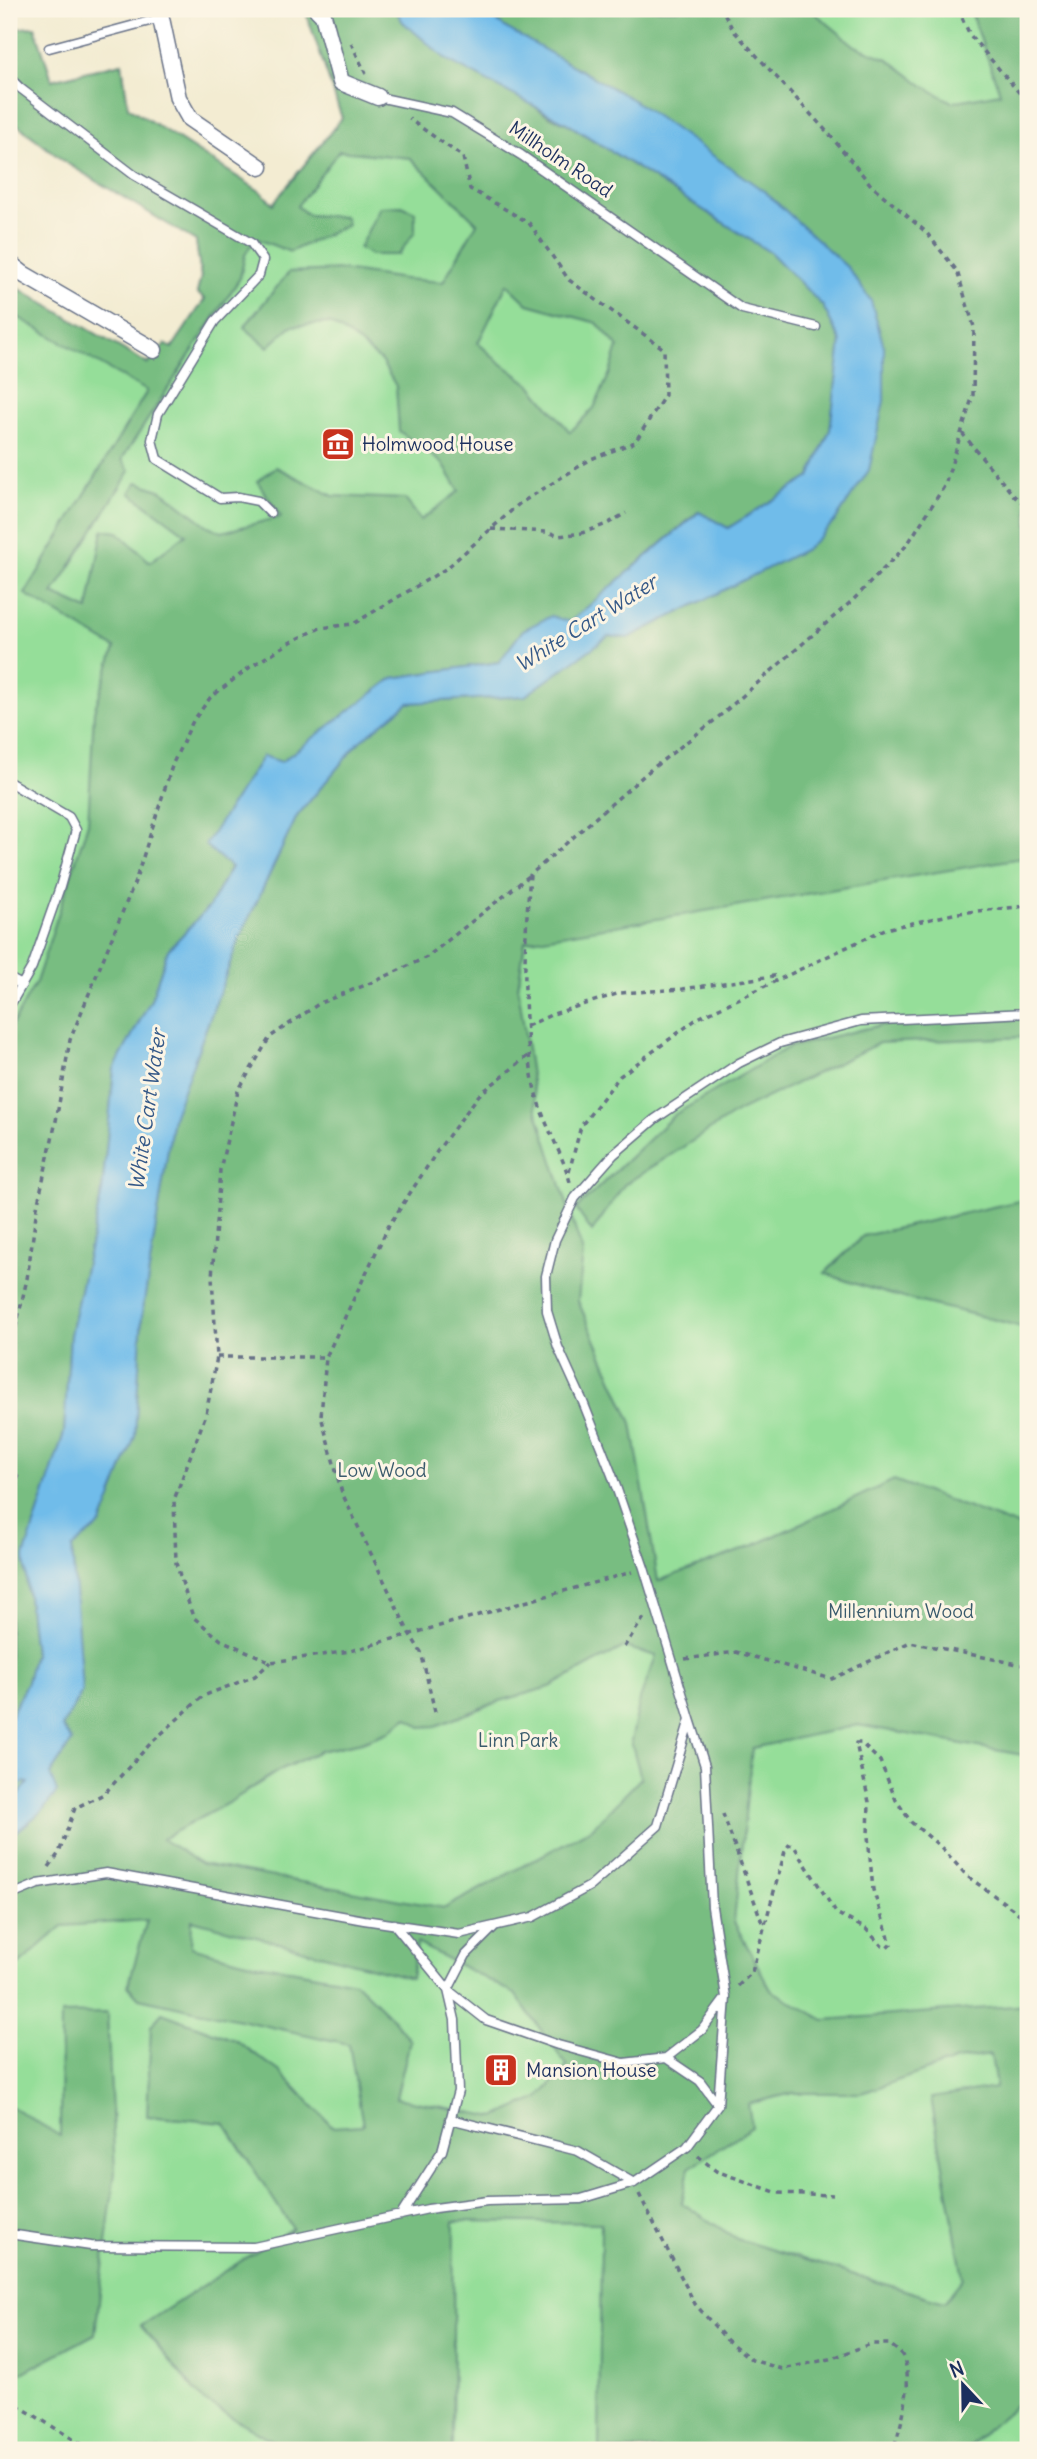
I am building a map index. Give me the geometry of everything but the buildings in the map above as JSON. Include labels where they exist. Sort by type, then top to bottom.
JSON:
[{"type":"street","name":"Millholm Road","points":[[317,9],[323,15],[341,82],[378,97]]},
{"type":"street","points":[[160,13],[178,98],[190,119],[260,167]]},
{"type":"street","points":[[9,263],[23,274],[154,351]]},
{"type":"lane","points":[[48,48],[160,13]]},
{"type":"lane","points":[[9,76],[20,88],[134,175],[251,243],[263,260],[260,275],[215,321],[158,414],[152,440],[156,460],[220,498],[238,497],[258,501],[270,513]]},
{"type":"lane","name":"Millholm Road","points":[[378,97],[452,113],[521,155],[742,309],[817,327]]},
{"type":"lane","points":[[9,782],[69,817],[76,830],[60,887],[32,967],[9,1007]]},
{"type":"lane","points":[[9,978],[22,985]]},
{"type":"lane","points":[[9,2234],[91,2246],[254,2247],[401,2215],[487,2201],[581,2199],[634,2183],[689,2144],[718,2105],[726,1997],[712,1907],[705,1766],[644,1568],[612,1475],[558,1347],[547,1311],[546,1276],[555,1240],[575,1198],[613,1155],[655,1119],[739,1063],[780,1043],[861,1021],[1028,1013]]},
{"type":"lane","points":[[9,1896],[38,1884],[106,1873],[459,1934],[533,1917],[590,1886],[658,1826],[690,1719]]},
{"type":"lane","points":[[394,1924],[449,1990],[486,2020],[558,2045],[624,2063],[666,2058],[702,2030],[726,1997]]},
{"type":"lane","points":[[401,2215],[442,2151],[458,2091],[455,2020],[449,1990],[466,1955],[495,1926]]},
{"type":"lane","points":[[666,2058],[700,2081],[718,2105]]},
{"type":"lane","points":[[450,2119],[578,2151],[634,2183]]},
{"type":"path","points":[[644,1568],[351,1651],[271,1662],[221,1640],[193,1617],[176,1563],[174,1500],[206,1413],[217,1357],[212,1277],[220,1170],[238,1091],[270,1037],[320,1003],[427,957],[530,875],[853,600],[908,545],[944,485],[972,395],[974,327],[957,271],[926,232],[871,185],[733,30],[722,9]]},
{"type":"path","points":[[958,9],[970,35],[1028,103]]},
{"type":"path","points":[[9,1357],[27,1279],[37,1207],[70,1040],[136,879],[173,763],[193,721],[210,698],[250,667],[320,628],[353,624],[447,568],[519,504],[591,459],[635,443],[665,395],[664,349],[569,280],[529,223],[470,189],[463,157],[378,97],[346,35]]},
{"type":"path","points":[[962,433],[1014,496],[1028,507]]},
{"type":"path","points":[[491,529],[548,532],[559,536],[582,533],[607,524],[626,513]]},
{"type":"path","points":[[530,875],[524,970],[534,1087],[575,1198]]},
{"type":"path","points":[[568,1174],[581,1126],[620,1076],[698,1017],[885,929],[958,913],[1028,906]]},
{"type":"path","points":[[527,1026],[553,1014],[620,993],[682,989],[786,975]]},
{"type":"path","points":[[435,1712],[421,1652],[409,1633],[342,1493],[321,1416],[326,1357],[388,1227],[438,1150],[479,1096],[530,1054]]},
{"type":"path","points":[[217,1357],[326,1357]]},
{"type":"path","points":[[9,1455],[18,1478],[9,1522]]},
{"type":"path","points":[[624,1647],[647,1614],[651,1590]]},
{"type":"path","points":[[673,1661],[736,1652],[832,1679],[910,1642],[1028,1666]]},
{"type":"path","points":[[38,1884],[59,1853],[75,1808],[104,1794],[151,1743],[203,1696],[255,1676],[271,1662]]},
{"type":"path","points":[[726,1997],[752,1972],[785,1851],[789,1845],[794,1846],[836,1913],[866,1928],[882,1946],[887,1948],[891,1944],[873,1890],[868,1836],[869,1802],[856,1743],[862,1743],[880,1761],[896,1800],[911,1822],[941,1847],[967,1876],[1028,1920]]},
{"type":"path","points":[[719,1803],[764,1927]]},
{"type":"path","points":[[689,2144],[695,2154],[716,2171],[728,2176],[778,2193],[833,2195]]},
{"type":"path","points":[[634,2183],[695,2304],[727,2340],[752,2360],[782,2369],[830,2359],[870,2344],[889,2344],[901,2354],[907,2372],[903,2420],[893,2450]]},
{"type":"path","points":[[9,2400],[91,2450]]},
{"type":"green space","name":"Linn Park","points":[[305,9],[1028,9],[1028,2450],[9,2450],[9,283],[148,364],[165,344],[172,348],[205,299],[197,293],[201,277],[196,241],[65,162],[9,118],[9,29],[35,27],[52,80],[122,63],[128,107],[261,192],[273,204],[342,118]]},
{"type":"green space","points":[[305,9],[395,9],[403,22],[771,253],[823,306],[841,342],[830,430],[810,477],[728,528],[698,512],[570,622],[523,630],[499,662],[393,678],[281,762],[263,756],[206,844],[231,866],[209,907],[168,950],[151,1000],[114,1069],[102,1192],[70,1335],[64,1433],[24,1557],[34,1654],[27,1682],[9,1719],[9,1030],[36,982],[88,823],[94,711],[115,648],[25,594],[147,391],[9,312],[9,283],[148,364],[165,344],[172,348],[205,299],[197,293],[201,277],[196,241],[65,162],[9,118],[9,29],[35,27],[52,80],[122,63],[128,107],[261,192],[273,204],[342,118]],"holes":[[[339,151],[410,158],[477,223],[443,282],[342,270],[289,272],[244,327],[268,347],[291,326],[329,323],[350,336],[381,361],[396,386],[399,431],[443,464],[459,491],[421,520],[405,499],[333,496],[276,467],[257,481],[281,517],[222,532],[208,526],[162,491],[137,482],[130,493],[186,534],[150,562],[118,532],[103,530],[88,610],[53,594],[130,471],[122,459],[240,278],[245,255],[255,238],[290,252],[347,225],[345,217],[308,215],[297,206]],[[507,284],[528,304],[597,323],[618,347],[594,408],[570,432],[532,386],[478,343]]]},
{"type":"green space","points":[[480,9],[810,9],[855,46],[888,59],[924,86],[952,102],[1000,93],[970,9],[1028,9],[1028,857],[525,941],[518,987],[536,1109],[583,1253],[578,1301],[632,1423],[658,1581],[753,1546],[894,1480],[1028,1530],[1028,1756],[858,1725],[752,1748],[734,1922],[771,1990],[824,2020],[1028,2005],[1028,2394],[965,2450],[599,2450],[601,2223],[454,2221],[452,2450],[288,2450],[204,2401],[141,2326],[292,2228],[224,2123],[147,2116],[151,2026],[162,2013],[235,2040],[279,2071],[333,2127],[363,2125],[349,2044],[139,1998],[128,1986],[147,1920],[63,1926],[15,1968],[9,1980],[9,1838],[42,1811],[50,1774],[72,1741],[62,1727],[82,1691],[72,1547],[101,1524],[135,1436],[142,1315],[173,1117],[240,937],[297,816],[359,742],[408,703],[525,696],[609,636],[628,638],[808,548],[884,347],[633,100],[506,28]],"holes":[[[624,1647],[656,1656],[640,1699],[631,1741],[641,1778],[591,1829],[445,1908],[202,1864],[162,1839],[230,1802],[280,1770],[320,1751],[362,1742],[388,1732],[407,1717],[421,1727],[436,1726],[500,1701],[550,1687]],[[192,1920],[411,1978],[417,1943],[515,1994],[567,2066],[539,2098],[495,2117],[396,2098],[410,2041],[392,2018],[355,1982],[247,1962],[191,1947]],[[991,2055],[996,2088],[931,2098],[963,2278],[944,2302],[737,2239],[682,2203],[689,2168],[752,2127],[748,2104],[793,2093],[862,2093],[957,2060]]]},
{"type":"green space","points":[[402,206],[415,212],[415,232],[398,255],[371,255],[359,248],[380,207]]},
{"type":"green space","points":[[1028,1018],[1028,1037],[879,1043],[739,1111],[624,1185],[592,1232],[576,1209],[674,1115],[789,1047],[885,1024]]},
{"type":"green space","points":[[1028,1199],[1028,1329],[900,1297],[825,1273],[863,1236]]},
{"type":"green space","points":[[107,2013],[115,2171],[95,2334],[22,2373],[9,2368],[9,2105],[60,2136],[61,2014]]},
{"type":"water","name":"White Cart Water","points":[[395,9],[480,9],[506,28],[633,100],[764,191],[848,268],[871,301],[884,347],[884,401],[869,470],[834,522],[808,548],[628,638],[609,636],[525,696],[408,703],[359,742],[297,816],[240,937],[173,1117],[142,1315],[135,1436],[101,1524],[72,1548],[82,1691],[62,1727],[72,1741],[50,1774],[57,1792],[42,1811],[9,1838],[9,1805],[28,1783],[9,1791],[9,1719],[27,1682],[34,1654],[24,1557],[64,1433],[70,1335],[102,1192],[114,1069],[151,1000],[168,950],[209,907],[231,867],[205,845],[263,756],[281,762],[393,678],[499,662],[523,630],[551,616],[570,622],[699,512],[728,528],[810,477],[830,430],[841,342],[823,306],[771,253],[567,123],[447,60],[403,22]]},
{"type":"place","name":"Holmwood House","points":[[338,444]]},
{"type":"place","name":"Mansion House","points":[[501,2070]]},
{"type":"park label","name":"Low Wood","points":[[382,1470]]},
{"type":"park label","name":"Millennium Wood","points":[[901,1611]]}]
